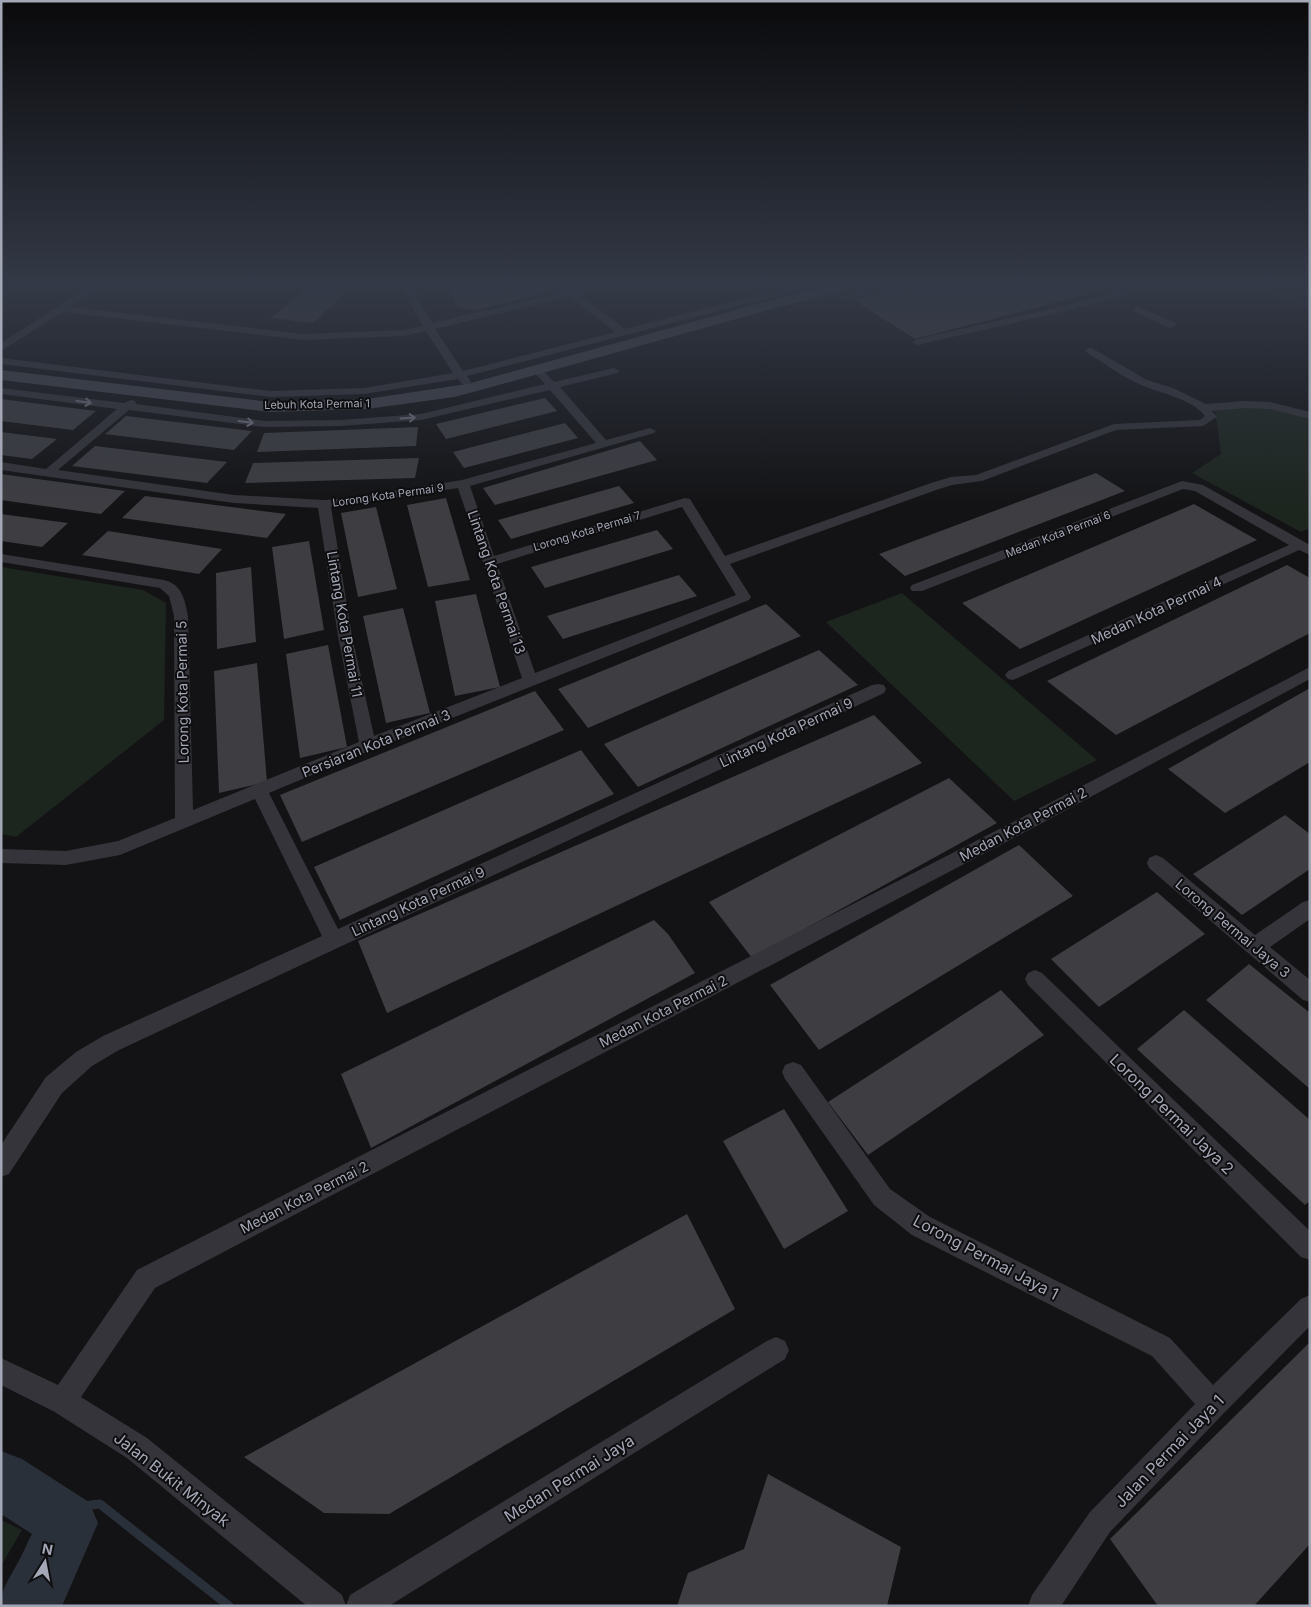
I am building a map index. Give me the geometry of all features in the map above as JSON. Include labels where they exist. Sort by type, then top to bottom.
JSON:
[{"type":"street","points":[[449,358],[471,388]]},
{"type":"street","name":"Lebuh Kota Permai 1","points":[[1,361],[272,394],[364,390],[460,375],[524,358]]},
{"type":"street","name":"Lebuh Kota Permai 1","points":[[1,375],[270,407],[367,404],[454,392],[580,358]]},
{"type":"street","points":[[722,562],[935,486],[951,481],[978,478],[1108,429],[1128,426],[1203,423],[1211,417],[1204,408],[1170,390],[1143,382],[1103,358]]},
{"type":"street","points":[[537,370],[578,413],[603,444]]},
{"type":"street","name":"Lebuh Kota Permai 1","points":[[1,391],[265,424],[341,423],[420,418],[614,371]]},
{"type":"street","points":[[50,472],[145,392]]},
{"type":"street","points":[[1204,408],[1253,403],[1288,407],[1310,416]]},
{"type":"street","name":"Lorong Kota Permai 9","points":[[1,466],[234,499],[324,504],[349,502],[463,484],[650,430]]},
{"type":"street","name":"Lintang Kota Permai 13","points":[[463,484],[530,680]]},
{"type":"street","name":"Medan Kota Permai 6","points":[[917,588],[1182,485],[1199,488],[1304,548]]},
{"type":"street","name":"Lorong Kota Permai 7","points":[[489,562],[685,502],[722,562]]},
{"type":"street","name":"Lintang Kota Permai 11","points":[[324,504],[345,636],[368,745]]},
{"type":"street","name":"Medan Kota Permai 4","points":[[1013,675],[1304,548]]},
{"type":"street","name":"Lorong Kota Permai 5","points":[[1,558],[164,584],[176,594],[181,616],[184,821]]},
{"type":"street","name":"Persiaran Kota Permai 3","points":[[4,860],[66,858],[120,848],[368,745],[744,597],[722,562]]},
{"type":"street","name":"Medan Kota Permai 2","points":[[64,1401],[146,1279],[1023,825],[1310,672]]},
{"type":"street","name":"Lintang Kota Permai 9","points":[[1,1166],[54,1086],[84,1058],[111,1043],[878,689]]},
{"type":"street","points":[[259,791],[334,940]]},
{"type":"street","name":"Lorong Permai Jaya 3","points":[[1156,863],[1310,993]]},
{"type":"street","points":[[1255,946],[1310,908]]},
{"type":"street","name":"Lorong Permai Jaya 2","points":[[1035,979],[1310,1248]]},
{"type":"street","name":"Lorong Permai Jaya 1","points":[[792,1072],[882,1197],[922,1226],[1161,1347],[1213,1404]]},
{"type":"street","name":"Jalan Permai Jaya 1","points":[[1043,1606],[1100,1522],[1213,1404],[1310,1308]]},
{"type":"street","name":"Medan Permai Jaya","points":[[362,1606],[776,1350]]},
{"type":"street","name":"Jalan Bukit Minyak","points":[[1,1371],[64,1401],[137,1448],[331,1606]]},
{"type":"shaded area","points":[[1255,406],[1285,409],[1310,420],[1310,528],[1301,532],[1192,473],[1221,454],[1215,410]]},
{"type":"shaded area","points":[[1,567],[143,590],[166,603],[164,720],[16,837],[1,834]]},
{"type":"shaded area","points":[[902,593],[1097,760],[1014,801],[826,622]]},
{"type":"shaded area","points":[[1,1520],[22,1530],[1,1566]]},
{"type":"building","points":[[545,398],[557,411],[446,439],[436,424]]},
{"type":"building","points":[[1,399],[96,411],[73,430],[1,421]]},
{"type":"building","points":[[126,416],[252,431],[234,450],[105,434]]},
{"type":"building","points":[[565,423],[578,438],[464,468],[453,452]]},
{"type":"building","points":[[418,427],[416,446],[257,452],[264,433]]},
{"type":"building","points":[[1,432],[57,439],[32,459],[1,455]]},
{"type":"building","points":[[640,441],[657,460],[495,505],[483,488]]},
{"type":"building","points":[[95,446],[227,462],[207,483],[72,466]]},
{"type":"building","points":[[419,458],[415,478],[245,483],[253,463]]},
{"type":"building","points":[[1096,473],[1125,491],[905,576],[879,554]]},
{"type":"building","points":[[1,474],[125,491],[101,514],[1,500]]},
{"type":"building","points":[[619,486],[634,503],[511,539],[498,520]]},
{"type":"building","points":[[145,496],[286,514],[267,538],[122,518]]},
{"type":"building","points":[[446,498],[470,580],[428,587],[407,505]]},
{"type":"building","points":[[1194,504],[1257,540],[1020,649],[962,603]]},
{"type":"building","points":[[376,507],[397,589],[358,597],[341,513]]},
{"type":"building","points":[[1,514],[68,523],[42,547],[1,541]]},
{"type":"building","points":[[657,530],[673,549],[545,588],[531,567]]},
{"type":"building","points":[[108,531],[222,549],[199,574],[82,555]]},
{"type":"building","points":[[309,541],[324,630],[284,639],[272,547]]},
{"type":"building","points":[[1287,565],[1310,578],[1310,633],[1116,735],[1047,681]]},
{"type":"building","points":[[251,567],[256,642],[217,649],[216,573]]},
{"type":"building","points":[[679,575],[697,596],[563,639],[547,616]]},
{"type":"building","points":[[476,594],[500,687],[455,696],[435,601]]},
{"type":"building","points":[[766,604],[801,636],[588,728],[558,689]]},
{"type":"building","points":[[403,608],[430,713],[386,723],[363,616]]},
{"type":"building","points":[[328,645],[347,747],[300,758],[286,654]]},
{"type":"building","points":[[819,650],[858,685],[638,787],[604,744]]},
{"type":"building","points":[[257,663],[267,782],[219,793],[214,671]]},
{"type":"building","points":[[1310,688],[1310,762],[1225,813],[1168,769]]},
{"type":"building","points":[[535,691],[564,730],[302,842],[280,795]]},
{"type":"building","points":[[874,715],[922,763],[387,1013],[358,941]]},
{"type":"building","points":[[581,750],[614,794],[340,920],[314,867]]},
{"type":"building","points":[[949,778],[997,823],[752,958],[709,902]]},
{"type":"building","points":[[1285,815],[1310,834],[1310,869],[1242,915],[1193,874]]},
{"type":"building","points":[[1019,845],[1073,896],[819,1050],[770,985]]},
{"type":"building","points":[[1157,892],[1205,934],[1099,1007],[1051,959]]},
{"type":"building","points":[[654,920],[668,934],[695,973],[371,1148],[341,1074]]},
{"type":"building","points":[[1249,964],[1310,1013],[1310,1089],[1206,1000]]},
{"type":"building","points":[[1001,990],[1044,1035],[868,1155],[828,1102]]},
{"type":"building","points":[[1184,1010],[1310,1120],[1310,1201],[1305,1205],[1137,1049]]},
{"type":"building","points":[[784,1109],[848,1211],[784,1249],[723,1141]]},
{"type":"building","points":[[687,1214],[735,1309],[389,1514],[324,1513],[244,1457]]},
{"type":"building","points":[[1310,1342],[1310,1544],[1254,1606],[1158,1606],[1110,1539]]},
{"type":"building","points":[[768,1474],[901,1547],[887,1606],[677,1606],[688,1573],[744,1549]]},
{"type":"waterway","points":[[1,1480],[68,1523],[38,1588],[27,1606]]},
{"type":"waterway","points":[[68,1523],[83,1506],[100,1504],[229,1606]]}]
